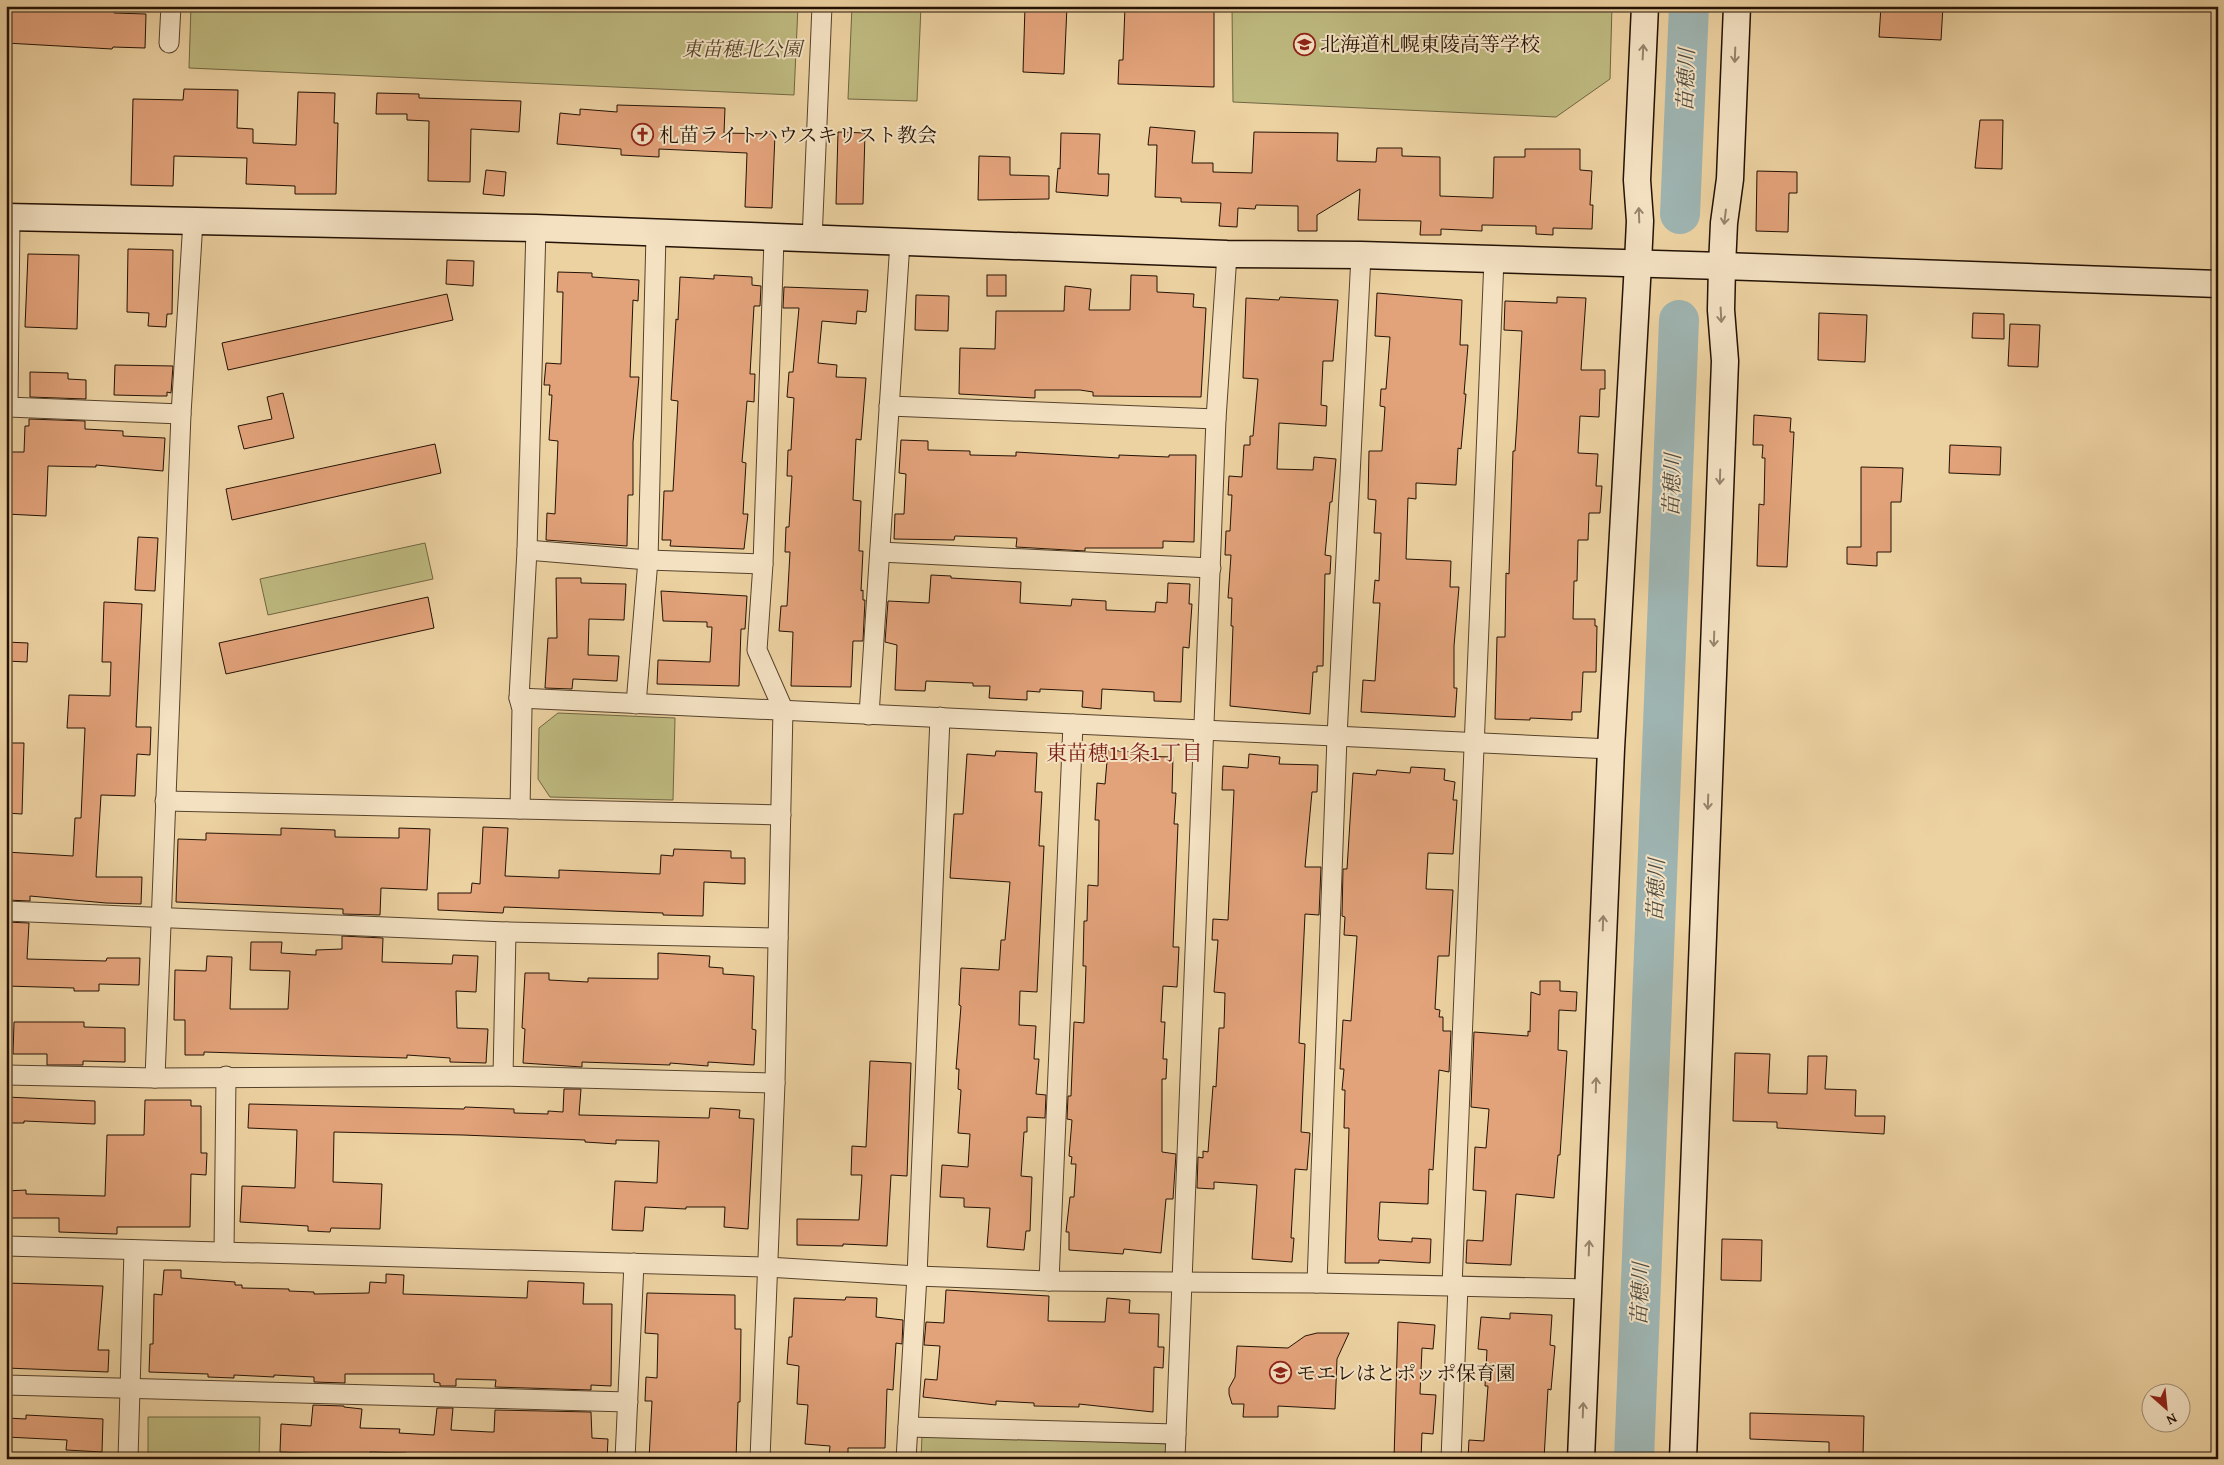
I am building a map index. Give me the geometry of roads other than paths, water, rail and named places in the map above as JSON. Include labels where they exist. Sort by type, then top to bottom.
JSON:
[{"type":"street","points":[[170,43],[171,6]]},
{"type":"street","points":[[812,240],[822,6]]},
{"type":"street","points":[[1581,1459],[1610,749],[1640,220],[1638,180],[1645,6]]},
{"type":"street","points":[[1683,1459],[1725,360],[1721,310],[1722,266],[1724,222],[1730,179],[1737,6]]},
{"type":"street","points":[[181,414],[8,407],[8,217],[536,228],[774,239],[1226,254],[1361,255],[1722,266],[2218,284]]},
{"type":"street","points":[[155,1078],[181,414],[192,221]]},
{"type":"street","points":[[520,809],[522,708],[519,698],[527,550],[536,228]]},
{"type":"street","points":[[636,704],[648,560],[656,234]]},
{"type":"street","points":[[760,1459],[775,1083],[783,709],[757,650],[763,564],[774,239]]},
{"type":"street","points":[[869,715],[900,242]]},
{"type":"street","points":[[1175,1459],[1184,1283],[1216,419],[1226,254]]},
{"type":"street","points":[[1317,1282],[1338,737],[1361,255]]},
{"type":"street","points":[[1452,1459],[1455,1286],[1474,744],[1494,259]]},
{"type":"street","points":[[889,406],[1216,419]]},
{"type":"street","points":[[527,550],[648,560],[763,564]]},
{"type":"street","points":[[880,552],[1211,568]]},
{"type":"street","points":[[519,698],[1610,749]]},
{"type":"street","points":[[906,1459],[917,1276],[940,717]]},
{"type":"street","points":[[1049,1281],[1073,724]]},
{"type":"street","points":[[166,801],[781,815]]},
{"type":"street","points":[[6,911],[161,916],[506,932],[778,938]]},
{"type":"street","points":[[503,1076],[506,932]]},
{"type":"street","points":[[6,1075],[155,1078],[226,1076],[503,1076],[775,1083]]},
{"type":"street","points":[[224,1252],[226,1076]]},
{"type":"street","points":[[6,1246],[767,1267],[917,1276],[1049,1281],[1317,1282],[1588,1289]]},
{"type":"street","points":[[128,1459],[134,1250]]},
{"type":"street","points":[[625,1459],[634,1263]]},
{"type":"street","points":[[6,1385],[628,1402]]},
{"type":"street","points":[[908,1427],[1176,1434]]},
{"type":"waterway","name":"苗穂川","points":[[1680,214],[1689,6]]},
{"type":"waterway","name":"苗穂川","points":[[1634,1459],[1679,320]]},
{"type":"place","name":"北海道札幌東陵高等学校","points":[[1304,44]]},
{"type":"place","name":"札苗ライトハウスキリスト教会","points":[[643,135]]},
{"type":"place","name":"モエレはとポッポ保育園","points":[[1280,1373]]},
{"type":"district","name":"東苗穂11条1丁目","points":[[1124,753]]},
{"type":"park label","name":"東苗穂北公園","points":[[742,49]]}]
